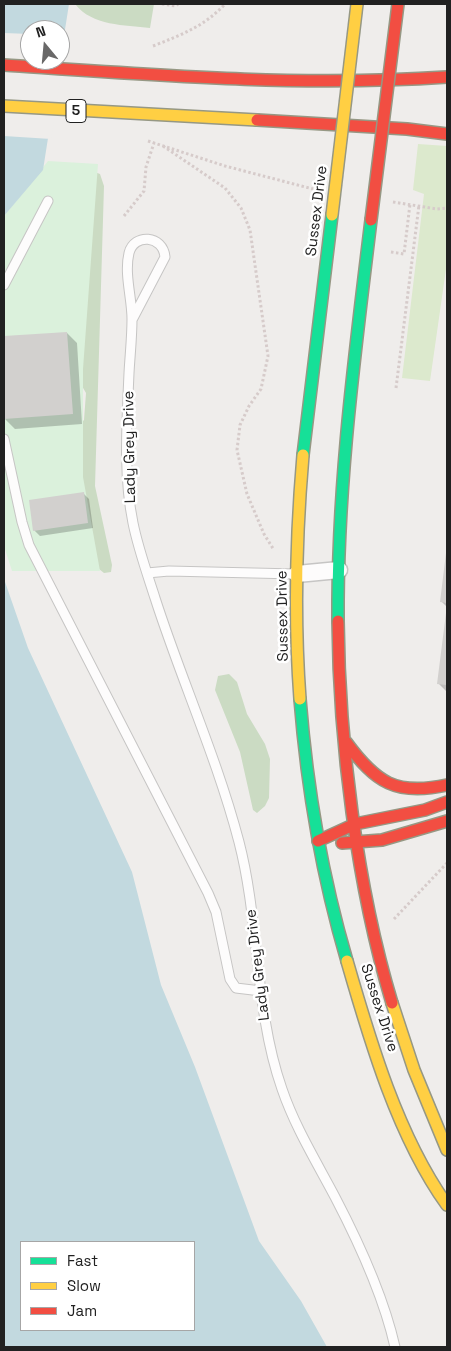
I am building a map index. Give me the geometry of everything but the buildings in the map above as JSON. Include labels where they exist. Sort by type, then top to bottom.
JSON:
[{"type":"main road","name":"Sussex Drive","points":[[358,4],[304,445],[296,574],[297,638],[303,730],[318,841],[341,938],[378,1056],[429,1179],[447,1205]]},
{"type":"main road","name":"Sussex Drive","points":[[398,4],[351,384],[342,498],[338,636],[346,742],[357,844],[372,927],[397,1021],[419,1083],[447,1150]]},
{"type":"main road","points":[[4,65],[336,82],[447,77]]},
{"type":"main road","name":"5","points":[[4,106],[407,129]]},
{"type":"main road","points":[[407,129],[447,126]]},
{"type":"main road","points":[[407,129],[447,134]]},
{"type":"main road","points":[[346,742],[362,765],[384,784],[406,789],[432,789],[447,785]]},
{"type":"main road","points":[[318,841],[355,824],[424,810],[447,802]]},
{"type":"main road","points":[[318,841],[357,844],[421,830],[447,821]]},
{"type":"street","points":[[296,574],[339,570]]},
{"type":"lane","points":[[4,285],[48,201]]},
{"type":"lane","name":"Lady Grey Drive","points":[[132,320],[166,257],[163,247],[157,241],[141,240],[131,247],[129,252],[132,320],[127,421],[129,485],[133,526],[147,573],[230,809],[240,844],[254,922],[261,991],[271,1051],[282,1090],[294,1120],[336,1199],[366,1266],[394,1347]]},
{"type":"lane","points":[[4,439],[22,522],[29,545],[208,893],[216,912],[232,984],[236,988],[261,991]]},
{"type":"lane","points":[[147,573],[169,570],[296,574]]},
{"type":"path","points":[[162,4],[176,6],[178,4]]},
{"type":"path","points":[[153,46],[194,29],[215,14],[225,4]]},
{"type":"path","points":[[148,141],[234,168],[319,191]]},
{"type":"path","points":[[124,216],[144,191],[146,166],[154,143]]},
{"type":"path","points":[[163,146],[225,188],[241,208],[250,230],[268,356],[261,389],[249,406],[240,425],[237,450],[248,494],[264,534],[274,550]]},
{"type":"path","points":[[384,201],[447,208]]},
{"type":"path","points":[[391,252],[404,254],[410,204]]},
{"type":"path","points":[[396,388],[419,205]]},
{"type":"path","points":[[394,920],[447,863]]},
{"type":"green space","points":[[75,4],[154,4],[150,28],[120,25],[90,17]]},
{"type":"green space","points":[[418,144],[447,146],[447,262],[430,381],[402,378],[424,194],[413,190]]},
{"type":"green space","points":[[48,161],[98,164],[83,369],[83,477],[100,571],[12,571],[4,546],[4,216]]},
{"type":"green space","points":[[92,171],[100,174],[104,186],[95,486],[112,565],[111,572],[104,573],[99,569],[71,434],[84,420],[86,393],[75,374]]},
{"type":"green space","points":[[229,674],[237,682],[247,714],[265,744],[270,759],[269,798],[265,806],[257,813],[253,810],[240,752],[215,690],[218,676]]},
{"type":"water","points":[[4,4],[69,4],[66,20],[20,20],[20,70],[59,70],[43,170],[4,216]]},
{"type":"water","points":[[4,579],[28,648],[132,872],[161,985],[195,1067],[259,1241],[301,1301],[327,1347],[4,1347]]},
{"type":"pier","points":[[4,33],[20,34],[20,70],[62,70],[51,139],[4,136]]},
{"type":"traffic: fast","points":[[303,455],[332,215]]},
{"type":"traffic: fast","points":[[338,621],[340,520],[348,420],[371,220]]},
{"type":"traffic: fast","points":[[300,699],[311,799],[330,897],[347,961]]},
{"type":"traffic: slow","points":[[332,215],[357,4]]},
{"type":"traffic: slow","points":[[4,106],[257,120]]},
{"type":"traffic: slow","points":[[300,699],[297,577],[303,455]]},
{"type":"traffic: slow","points":[[347,961],[387,1088],[414,1149],[447,1205]]},
{"type":"traffic: slow","points":[[392,1003],[414,1070],[447,1150]]},
{"type":"traffic: jam","points":[[371,220],[398,4]]},
{"type":"traffic: jam","points":[[4,65],[170,76],[281,80],[392,80],[447,77]]},
{"type":"traffic: jam","points":[[257,120],[407,129],[447,134]]},
{"type":"traffic: jam","points":[[338,621],[342,715],[352,814],[369,911],[392,1003]]},
{"type":"traffic: jam","points":[[346,742],[367,768],[389,783],[414,789],[447,785]]},
{"type":"traffic: jam","points":[[318,841],[355,824],[425,810],[447,802]]},
{"type":"traffic: jam","points":[[342,843],[382,840],[447,821]]}]
